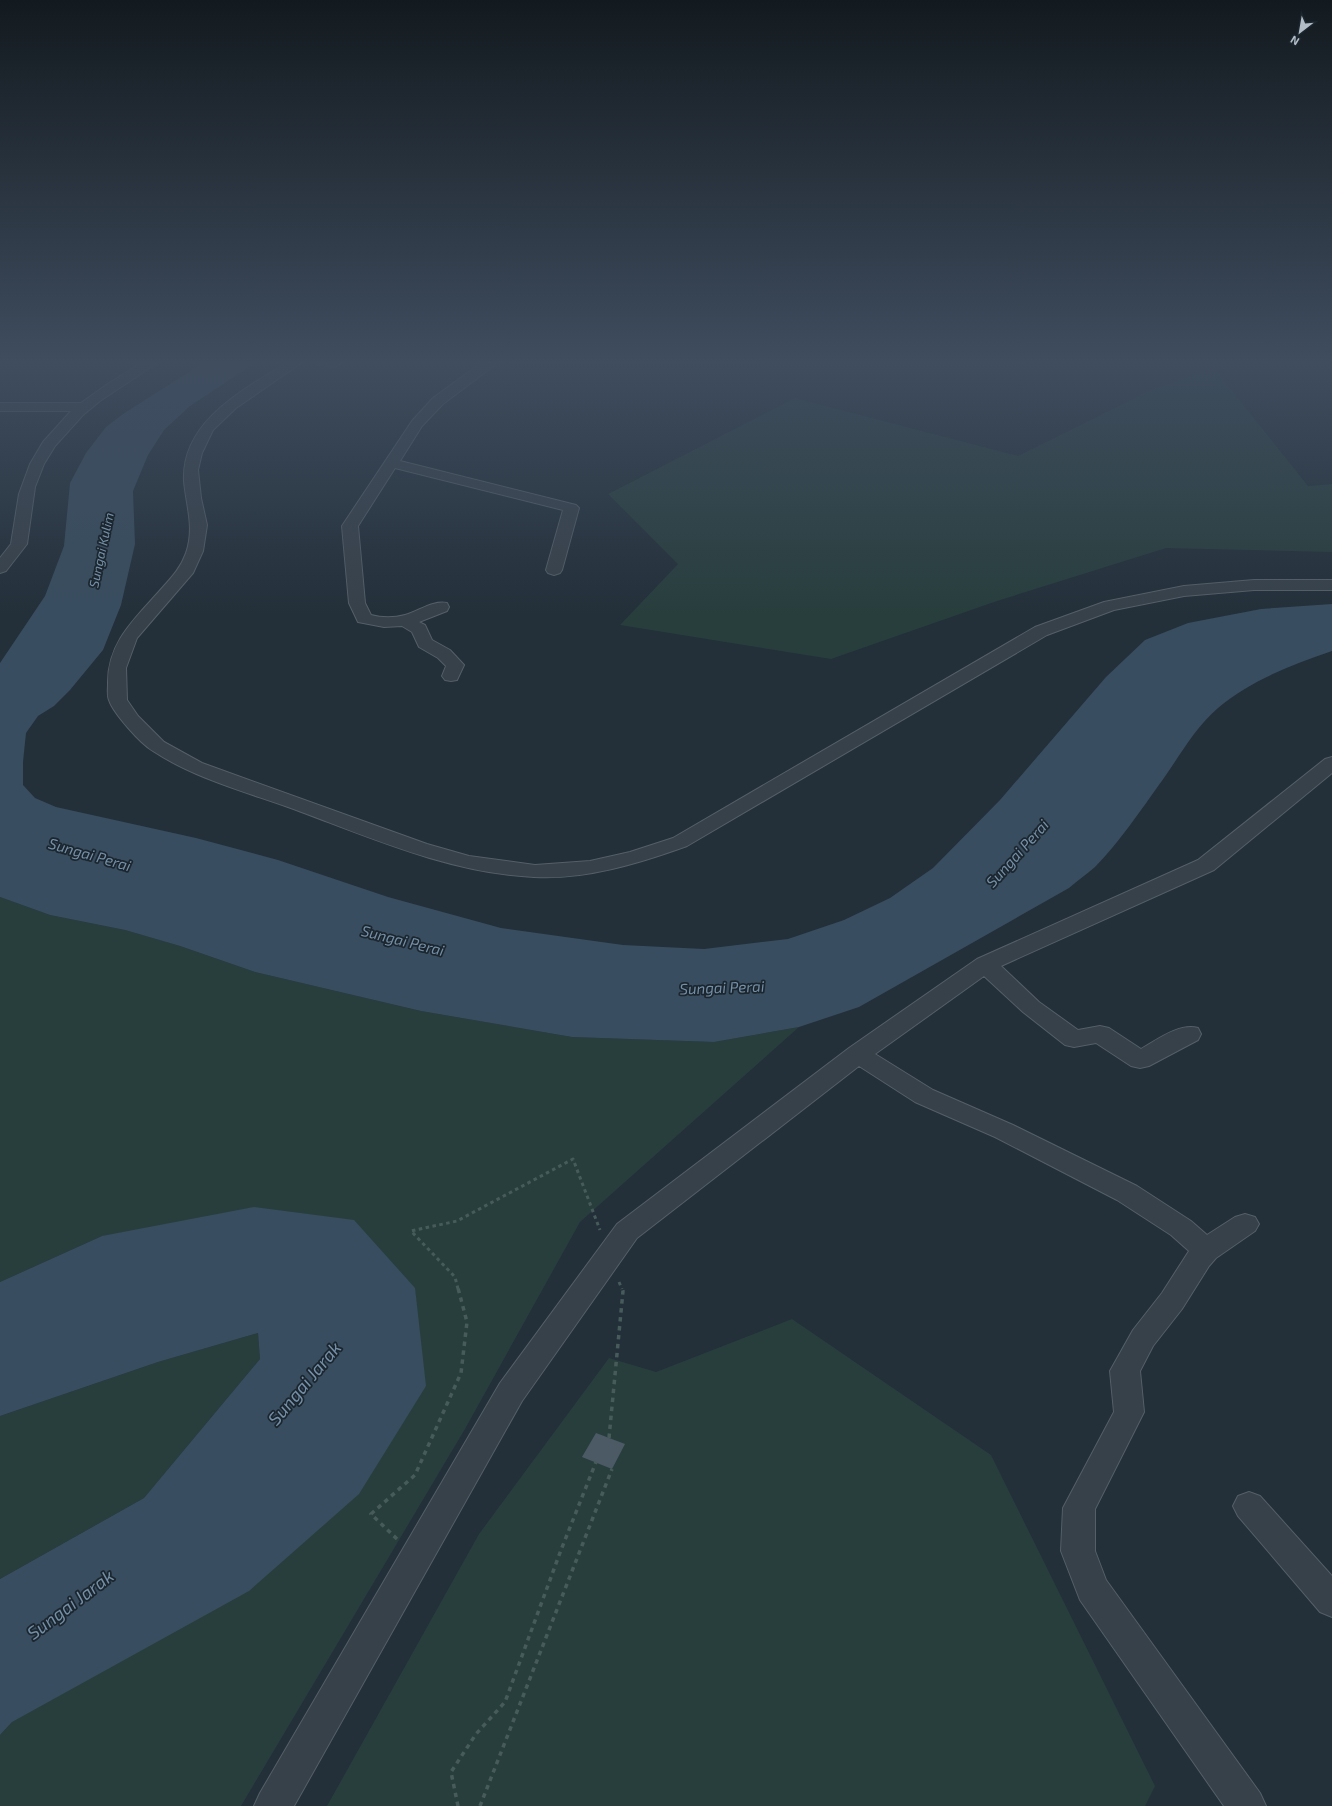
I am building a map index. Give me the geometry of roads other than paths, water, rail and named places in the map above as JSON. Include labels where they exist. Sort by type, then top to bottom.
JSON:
[{"type":"street","points":[[0,568],[18,545],[27,487],[47,445]]},
{"type":"street","points":[[199,445],[195,453],[191,470],[193,498],[199,525],[195,551],[187,570],[129,637],[117,668],[118,700],[131,720],[157,746],[195,767],[420,848],[467,862],[535,871],[590,867],[636,857],[680,842],[1041,631],[1110,606],[1184,591],[1254,585],[1332,585]]},
{"type":"street","points":[[403,445],[350,526],[357,603],[364,618],[376,622],[407,622],[441,607]]},
{"type":"street","points":[[391,463],[571,508],[554,570]]},
{"type":"street","points":[[407,622],[419,629],[425,643],[444,654],[456,665],[451,676]]},
{"type":"street","points":[[273,1806],[511,1392],[627,1231],[858,1054],[985,964],[1206,865],[1332,763]]},
{"type":"street","points":[[985,964],[1030,1007],[1074,1039],[1100,1034],[1140,1060],[1189,1034]]},
{"type":"street","points":[[858,1054],[924,1096],[1004,1131],[1127,1193],[1181,1228],[1206,1250]]},
{"type":"street","points":[[1245,1224],[1206,1250],[1172,1301],[1143,1338],[1125,1372],[1129,1412],[1079,1508],[1078,1551],[1092,1589],[1247,1806]]},
{"type":"street","points":[[1249,1506],[1332,1601]]},
{"type":"water","points":[[92,445],[154,445],[148,455],[133,491],[135,544],[121,605],[103,650],[70,690],[54,706],[38,716],[26,733],[23,762],[23,785],[35,798],[56,807],[196,838],[278,860],[388,897],[501,928],[623,945],[704,949],[788,939],[844,920],[890,898],[933,868],[1000,800],[1106,677],[1145,640],[1188,623],[1261,609],[1332,604],[1332,651],[1272,674],[1258,681],[1231,698],[1210,715],[1196,731],[1123,835],[1095,867],[1069,888],[859,1007],[799,1027],[714,1042],[572,1037],[421,1011],[255,972],[180,946],[125,930],[50,915],[0,897],[0,663],[45,596],[64,546],[70,483],[86,453]]},
{"type":"water","name":"Sungai Jarak","points":[[254,1207],[354,1220],[415,1288],[426,1386],[359,1494],[249,1591],[12,1722],[0,1735],[0,1579],[144,1498],[260,1359],[258,1333],[158,1362],[0,1416],[0,1282],[102,1236]]},
{"type":"water label","name":"Sungai Kulim","points":[[101,550]]},
{"type":"water label","name":"Sungai Perai","points":[[1017,853]]},
{"type":"water label","name":"Sungai Perai","points":[[90,854]]},
{"type":"water label","name":"Sungai Perai","points":[[403,940]]},
{"type":"water label","name":"Sungai Perai","points":[[722,987]]}]
